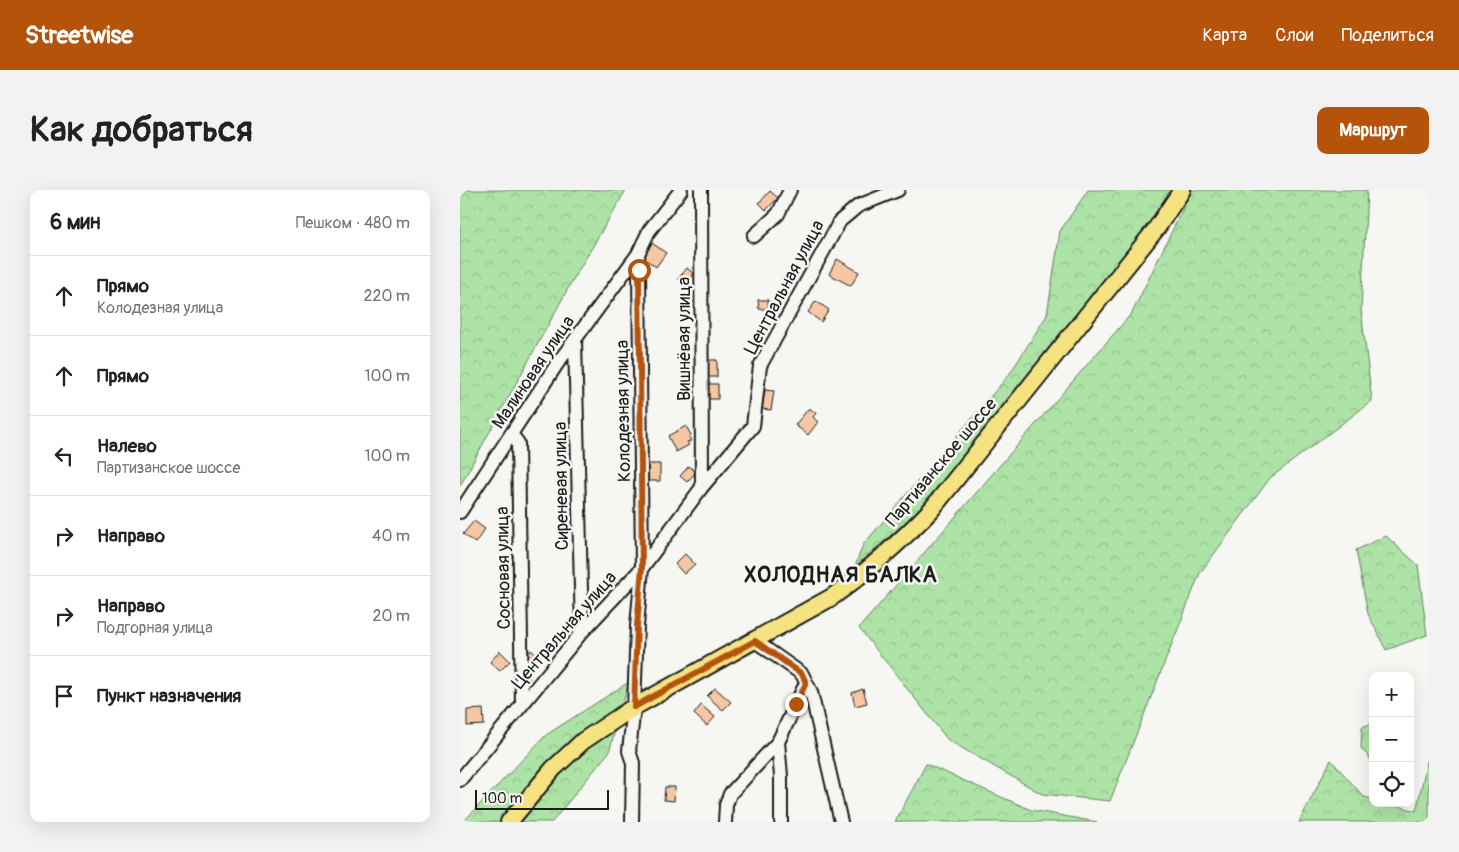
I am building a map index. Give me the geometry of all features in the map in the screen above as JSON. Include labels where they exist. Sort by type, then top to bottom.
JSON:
[{"type":"main road","name":"Партизанское шоссе","points":[[509,822],[553,769],[583,741],[634,707],[832,597],[896,546],[931,510],[1156,229],[1182,190]]},
{"type":"street","name":"Малиновая улица","points":[[460,512],[575,340],[638,254],[649,230],[680,190]]},
{"type":"street","name":"Вишнёвая улица","points":[[701,190],[702,487]]},
{"type":"street","points":[[754,236],[778,214],[790,190]]},
{"type":"street","name":"Центральная улица","points":[[461,778],[582,632],[642,568],[702,487],[753,426],[760,366],[840,220],[858,206],[898,190]]},
{"type":"street","name":"Колодезная улица","points":[[632,822],[633,763],[629,751],[634,707],[637,626],[642,568],[638,254]]},
{"type":"street","name":"Сиреневая улица","points":[[575,340],[582,632]]},
{"type":"street","name":"Сосновая улица","points":[[512,434],[518,443],[522,704]]},
{"type":"street","points":[[755,641],[802,674],[811,692],[840,822]]},
{"type":"street","points":[[725,822],[726,805],[730,794],[778,742],[806,683]]},
{"type":"street","points":[[778,742],[781,776],[781,822]]},
{"type":"street","points":[[460,762],[461,778]]},
{"type":"green space","points":[[460,190],[626,190],[571,283],[460,486]]},
{"type":"green space","points":[[1088,190],[1175,190],[1039,368],[935,497],[855,566],[863,545],[1009,375],[1047,315],[1060,231]]},
{"type":"green space","points":[[1192,190],[1367,190],[1361,310],[1372,401],[1270,478],[1200,573],[1110,801],[1042,794],[948,740],[859,628],[1132,313]]},
{"type":"green space","points":[[1386,536],[1418,565],[1427,635],[1386,650],[1368,614],[1356,550]]},
{"type":"green space","points":[[629,682],[609,752],[552,822],[463,822],[546,735]]},
{"type":"green space","points":[[1369,724],[1369,757],[1361,748],[1362,727]]},
{"type":"green space","points":[[1429,753],[1429,822],[1299,822],[1331,760],[1364,797],[1369,798],[1369,807],[1402,807],[1416,811]]},
{"type":"green space","points":[[926,764],[1031,810],[1097,822],[895,822]]},
{"type":"building","points":[[770,191],[778,198],[766,210],[759,203]]},
{"type":"building","points":[[652,243],[666,253],[656,267],[642,257]]},
{"type":"building","points":[[837,259],[859,272],[851,286],[829,274]]},
{"type":"building","points":[[687,268],[694,274],[685,285],[678,279]]},
{"type":"building","points":[[758,300],[768,300],[768,309],[759,309]]},
{"type":"building","points":[[816,301],[829,310],[821,322],[808,312]]},
{"type":"building","points":[[706,360],[717,360],[717,377],[706,377]]},
{"type":"building","points":[[706,384],[718,384],[718,399],[706,399]]},
{"type":"building","points":[[765,390],[774,391],[771,410],[762,409]]},
{"type":"building","points":[[809,408],[816,413],[813,417],[818,422],[808,435],[795,425]]},
{"type":"building","points":[[686,426],[691,435],[689,437],[691,441],[687,442],[689,445],[676,452],[668,436]]},
{"type":"building","points":[[645,464],[660,464],[660,481],[645,481]]},
{"type":"building","points":[[689,466],[696,472],[687,482],[680,476]]},
{"type":"building","points":[[474,521],[485,529],[475,543],[463,534]]},
{"type":"building","points":[[685,554],[695,564],[684,574],[675,564]]},
{"type":"building","points":[[531,650],[538,656],[530,668],[522,662]]},
{"type":"building","points":[[500,651],[510,661],[500,671],[490,662]]},
{"type":"building","points":[[715,688],[731,702],[723,710],[707,696]]},
{"type":"building","points":[[863,689],[867,703],[855,706],[852,693]]},
{"type":"building","points":[[701,705],[715,717],[707,726],[694,714]]},
{"type":"building","points":[[483,709],[484,725],[467,726],[467,710]]},
{"type":"building","points":[[665,787],[675,787],[674,801],[664,800]]},
{"type":"district","name":"ХОЛОДНАЯ БАЛКА","points":[[841,574]]},
{"type":"route","points":[[639,270],[642,568],[637,626],[634,707],[755,641],[802,674],[806,683],[796,704]]}]
